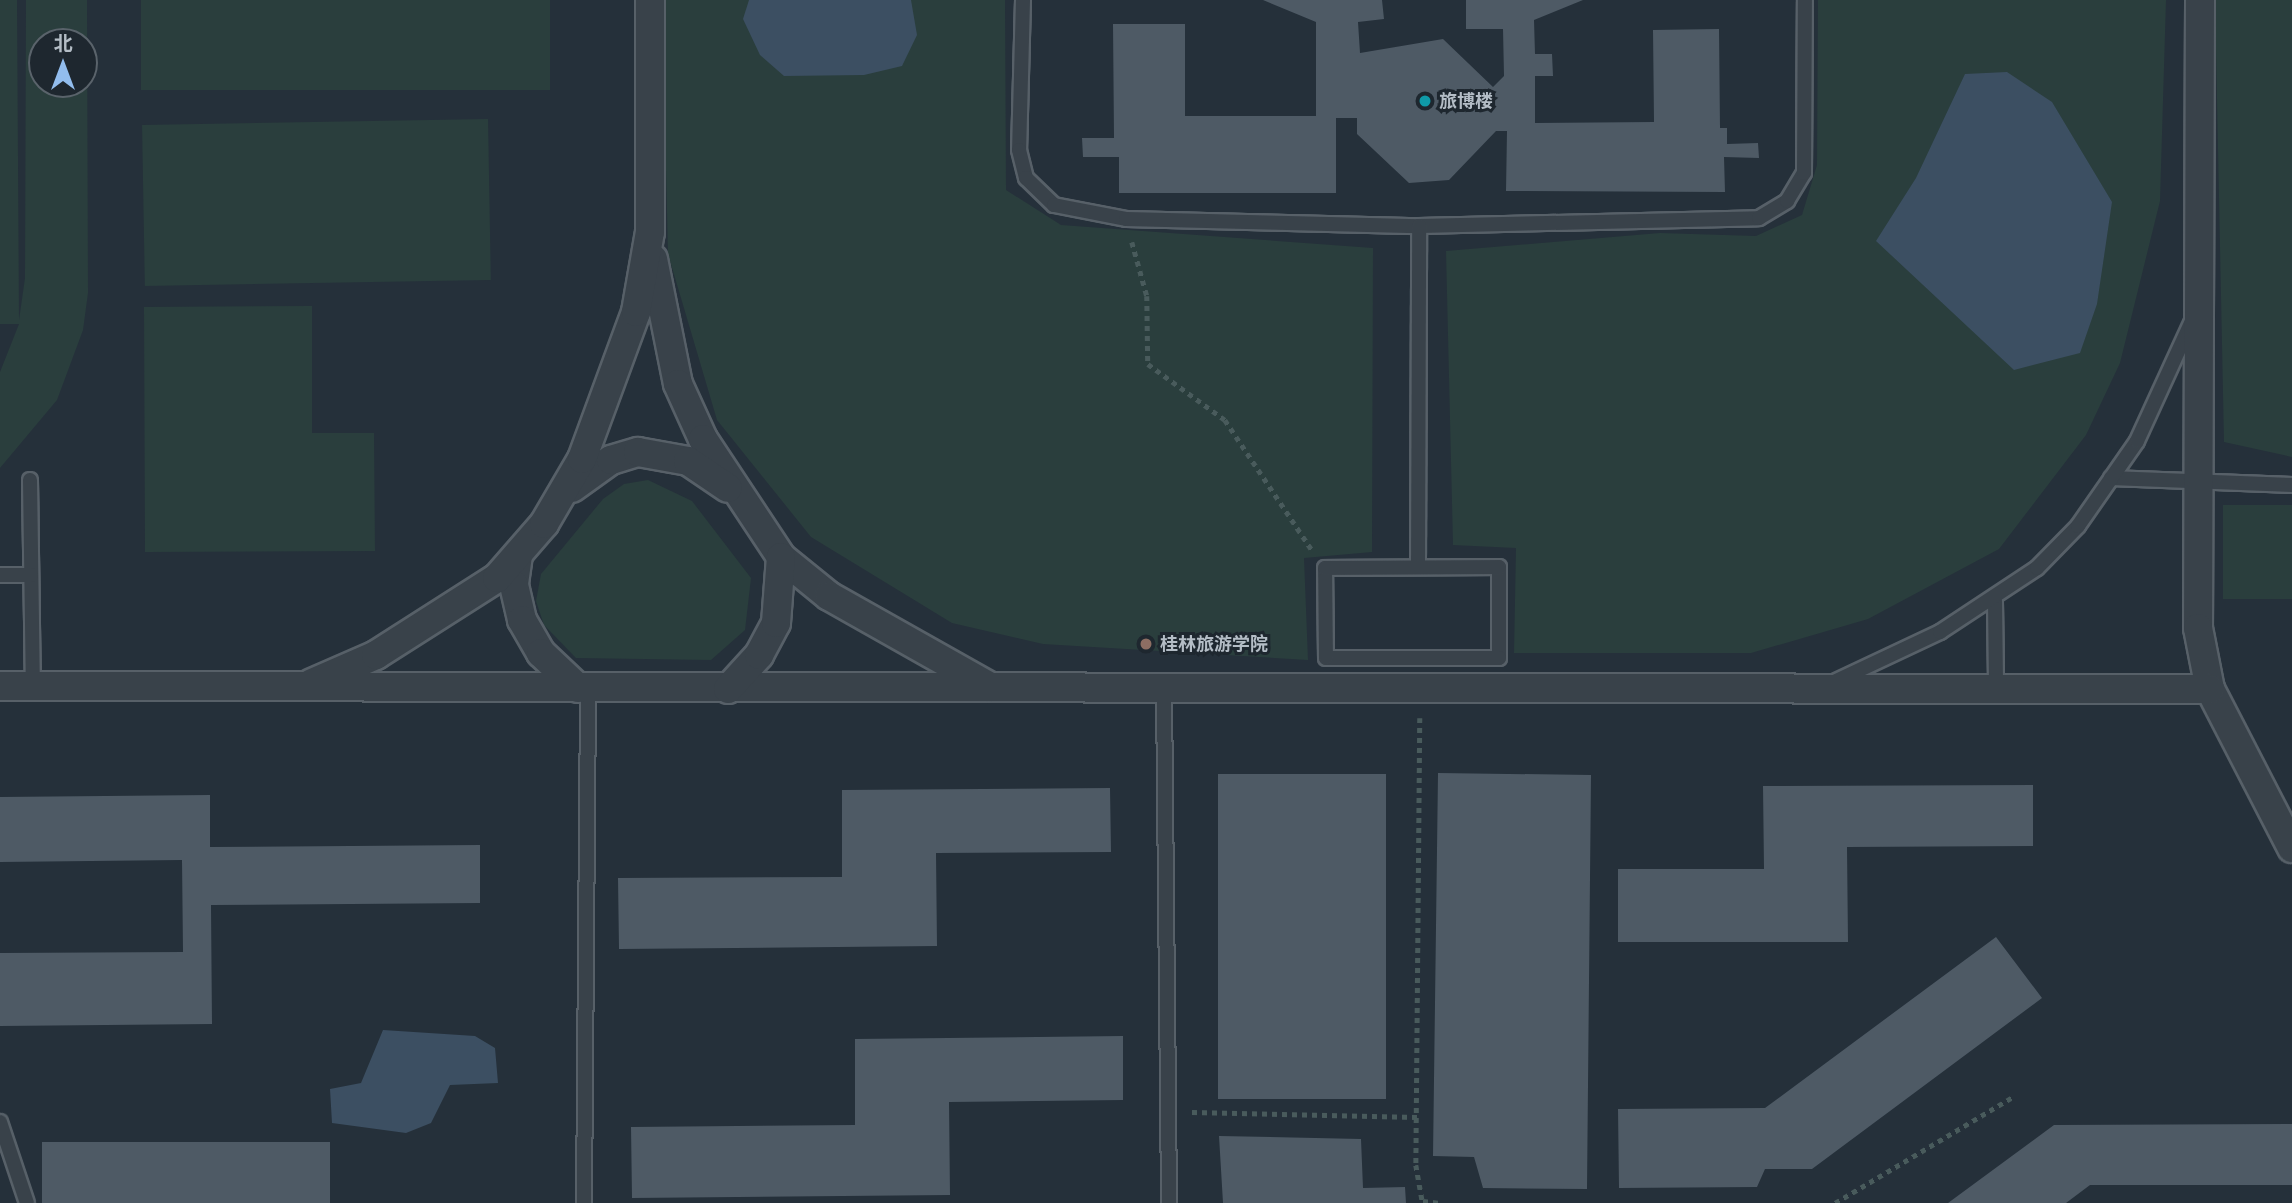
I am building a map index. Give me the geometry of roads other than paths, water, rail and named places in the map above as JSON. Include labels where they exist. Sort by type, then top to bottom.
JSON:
[{"type":"street","points":[[649,0],[649,232],[678,384],[737,494],[781,557],[874,624],[995,689]]},
{"type":"street","points":[[2200,0],[2198,628],[2210,689],[2283,818],[2292,848]]},
{"type":"street","points":[[301,688],[436,620],[518,555],[561,496],[613,388],[649,232]]},
{"type":"street","points":[[561,496],[597,468],[638,452],[688,461],[737,494]]},
{"type":"street","points":[[518,555],[514,586],[522,620],[541,653],[583,688]]},
{"type":"street","points":[[728,689],[759,655],[776,623],[781,557]]},
{"type":"street","points":[[0,687],[2210,689]]},
{"type":"lane","points":[[1023,0],[1019,149],[1027,178],[1054,205],[1126,219],[1419,226],[1759,218],[1787,201],[1804,173],[1805,0]]},
{"type":"lane","points":[[1418,567],[1419,226]]},
{"type":"lane","points":[[1816,689],[1995,601],[2078,526],[2137,440],[2199,304]]},
{"type":"lane","points":[[2111,478],[2199,478],[2292,485]]},
{"type":"lane","points":[[30,480],[33,687]]},
{"type":"lane","points":[[1418,567],[1499,567],[1499,658],[1326,658],[1325,568],[1418,567]]},
{"type":"lane","points":[[0,575],[31,575]]},
{"type":"lane","points":[[1995,601],[1996,689]]},
{"type":"lane","points":[[1419,658],[1420,689]]},
{"type":"lane","points":[[583,688],[584,1203]]},
{"type":"lane","points":[[1164,689],[1169,1203]]},
{"type":"lane","points":[[0,1122],[27,1203]]},
{"type":"water","points":[[749,0],[911,0],[917,35],[902,66],[864,75],[784,76],[760,55],[743,19]]},
{"type":"water","points":[[2007,72],[2052,102],[2112,202],[2097,304],[2080,353],[2014,370],[1876,241],[1916,178],[1965,74]]},
{"type":"water","points":[[383,1030],[475,1036],[495,1048],[498,1083],[450,1085],[431,1123],[406,1133],[332,1123],[330,1089],[361,1083]]},
{"type":"place","name":"旅博楼","points":[[1425,101]]},
{"type":"place","name":"桂林旅游学院","points":[[1146,644]]}]
